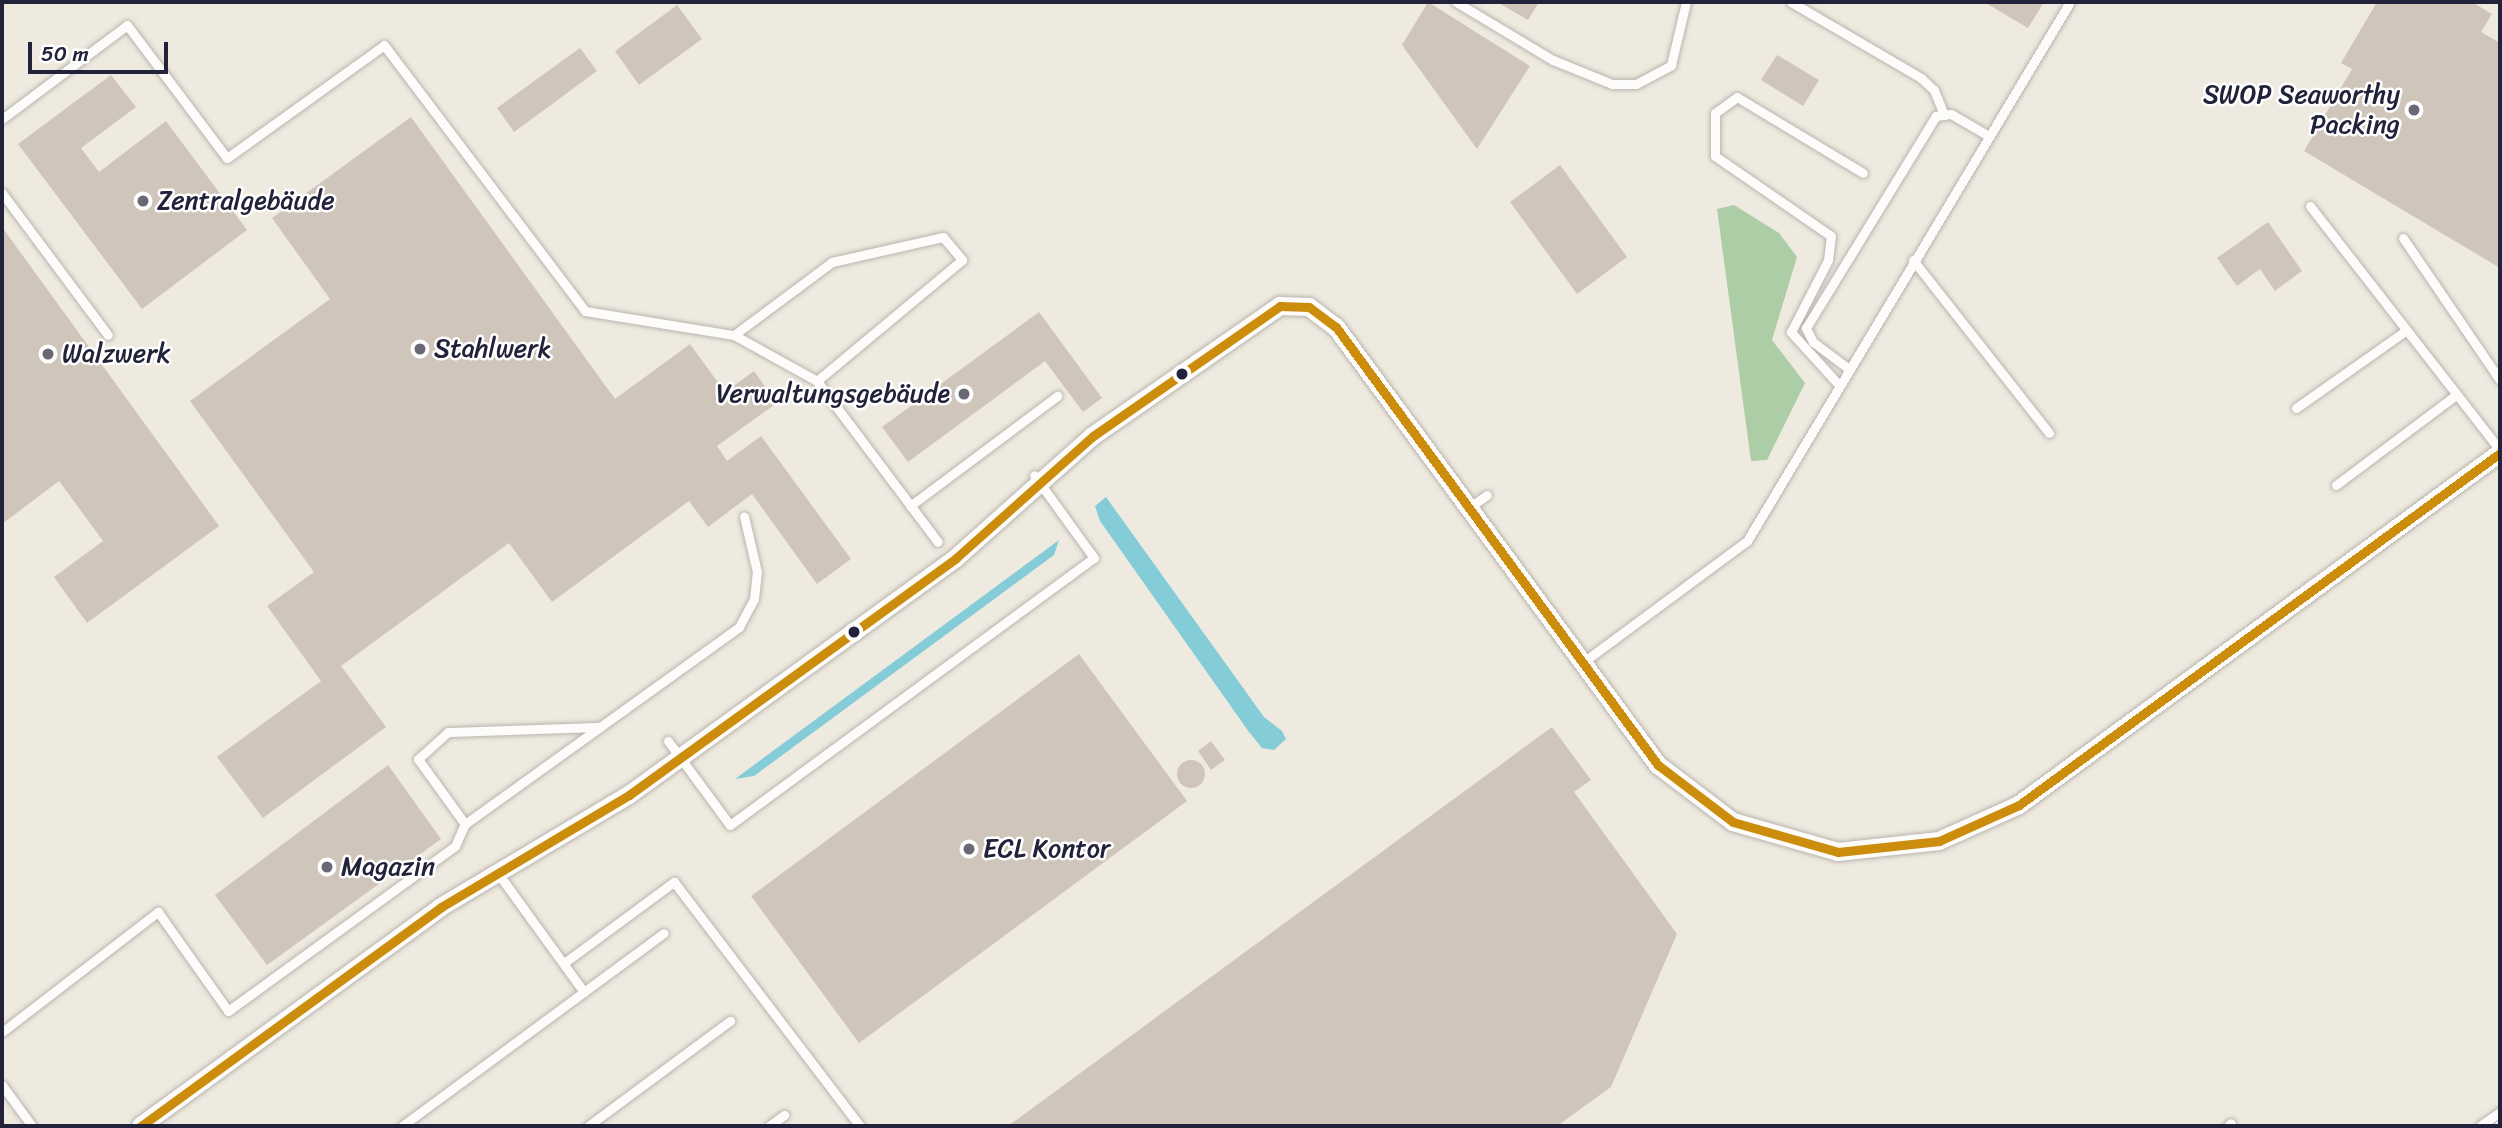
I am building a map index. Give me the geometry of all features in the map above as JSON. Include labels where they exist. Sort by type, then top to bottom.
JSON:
[{"type":"street","points":[[141,1126],[441,907],[497,872],[565,839],[681,758],[956,558],[1037,480],[1093,436],[1248,325],[1280,306],[1302,305],[1336,327],[1658,765],[1733,822],[1793,844],[1838,852],[1939,841],[2019,804],[2497,447]]},
{"type":"lane","points":[[1456,2],[1553,60],[1612,84],[1636,84],[1671,65],[1686,2]]},
{"type":"lane","points":[[1791,2],[1921,78],[1934,90],[1944,115]]},
{"type":"lane","points":[[1583,663],[1747,541],[1987,135],[2070,2]]},
{"type":"lane","points":[[2,119],[127,25],[227,158],[384,45],[585,311],[734,335],[817,381],[939,542]]},
{"type":"lane","points":[[1839,385],[1791,332],[1828,260],[1831,236],[1715,156],[1715,113],[1737,97],[1863,173]]},
{"type":"lane","points":[[1849,369],[1813,342],[1807,328],[1936,116],[1944,115],[1987,135]]},
{"type":"lane","points":[[2,193],[108,335]]},
{"type":"lane","points":[[2310,206],[2497,447]]},
{"type":"lane","points":[[734,335],[832,262],[943,237],[962,260],[817,381]]},
{"type":"lane","points":[[2403,238],[2500,380]]},
{"type":"lane","points":[[1913,260],[2049,433]]},
{"type":"lane","points":[[2297,408],[2405,331]]},
{"type":"lane","points":[[2336,485],[2457,394]]},
{"type":"lane","points":[[910,506],[1057,396]]},
{"type":"lane","points":[[668,741],[730,825],[1094,558],[1037,480]]},
{"type":"lane","points":[[1469,508],[1487,495]]},
{"type":"lane","points":[[2,1032],[158,912],[228,1011],[455,846],[466,824],[739,627],[754,599],[757,572],[744,516]]},
{"type":"lane","points":[[466,824],[418,759],[448,732],[601,727]]},
{"type":"lane","points":[[497,872],[584,992]]},
{"type":"lane","points":[[564,963],[674,882],[860,1126]]},
{"type":"lane","points":[[402,1126],[664,933]]},
{"type":"lane","points":[[588,1126],[730,1021]]},
{"type":"lane","points":[[2,1085],[32,1126]]},
{"type":"lane","points":[[2480,1126],[2500,1112]]},
{"type":"lane","points":[[769,1126],[784,1115]]},
{"type":"green space","points":[[1734,205],[1779,233],[1797,257],[1772,340],[1805,383],[1767,460],[1751,461],[1717,209]]},
{"type":"water","points":[[1106,497],[1264,717],[1282,731],[1286,739],[1274,750],[1262,748],[1249,732],[1100,521],[1095,506]]},
{"type":"water","points":[[1059,540],[1054,555],[754,776],[735,779]]},
{"type":"building","points":[[1428,2],[1530,66],[1477,149],[1402,45]]},
{"type":"building","points":[[1497,2],[1539,2],[1528,20]]},
{"type":"building","points":[[1984,2],[2044,2],[2028,28]]},
{"type":"building","name":"SWOP Seaworthy Packing","points":[[2377,2],[2472,2],[2492,14],[2481,32],[2500,43],[2500,268],[2304,151],[2352,69],[2341,63]]},
{"type":"building","points":[[677,5],[702,39],[639,85],[615,51]]},
{"type":"building","points":[[580,48],[597,71],[514,132],[497,108]]},
{"type":"building","points":[[1777,55],[1819,80],[1803,106],[1761,80]]},
{"type":"building","name":"Zentralgebäude","points":[[111,75],[136,107],[81,148],[99,172],[166,121],[247,230],[142,309],[18,144]]},
{"type":"building","name":"Stahlwerk","points":[[411,117],[615,399],[690,344],[725,392],[754,371],[777,403],[717,446],[727,461],[761,436],[851,559],[817,584],[752,494],[708,527],[689,501],[552,602],[509,543],[341,666],[386,727],[263,818],[217,757],[321,681],[267,606],[314,572],[190,401],[330,299],[272,218]]},
{"type":"building","points":[[1560,165],[1627,257],[1577,294],[1510,202]]},
{"type":"building","points":[[2268,222],[2302,271],[2275,291],[2260,269],[2237,286],[2217,258]]},
{"type":"building","name":"Walzwerk","points":[[2,227],[219,526],[87,623],[54,577],[103,541],[59,481],[2,524]]},
{"type":"building","name":"Verwaltungsgebäude","points":[[1039,312],[1102,398],[1083,412],[1045,361],[908,462],[882,427]]},
{"type":"building","name":"ECL Kontor","points":[[1079,654],[1187,801],[859,1043],[751,896]]},
{"type":"building","points":[[1552,727],[1591,780],[1574,792],[1677,934],[1611,1087],[1557,1126],[1008,1126]]},
{"type":"building","points":[[1211,741],[1225,760],[1211,770],[1198,751]]},
{"type":"building","points":[[1191,760],[1201,764],[1205,774],[1201,784],[1191,788],[1181,784],[1177,774],[1181,764]]},
{"type":"building","name":"Magazin","points":[[388,765],[441,839],[267,965],[215,895]]},
{"type":"transit line","points":[[141,1126],[441,907],[629,795],[956,558],[1093,436],[1280,306],[1309,307],[1336,327],[1658,765],[1733,822],[1838,852],[1939,841],[2019,805],[2500,453]]},
{"type":"place","name":"SWOP Seaworthy Packing","points":[[2414,110]]},
{"type":"place","name":"Zentralgebäude","points":[[143,201]]},
{"type":"place","name":"Stahlwerk","points":[[420,349]]},
{"type":"place","name":"Walzwerk","points":[[48,354]]},
{"type":"place","name":"Verwaltungsgebäude","points":[[964,394]]},
{"type":"place","name":"ECL Kontor","points":[[969,849]]},
{"type":"place","name":"Magazin","points":[[327,867]]}]
